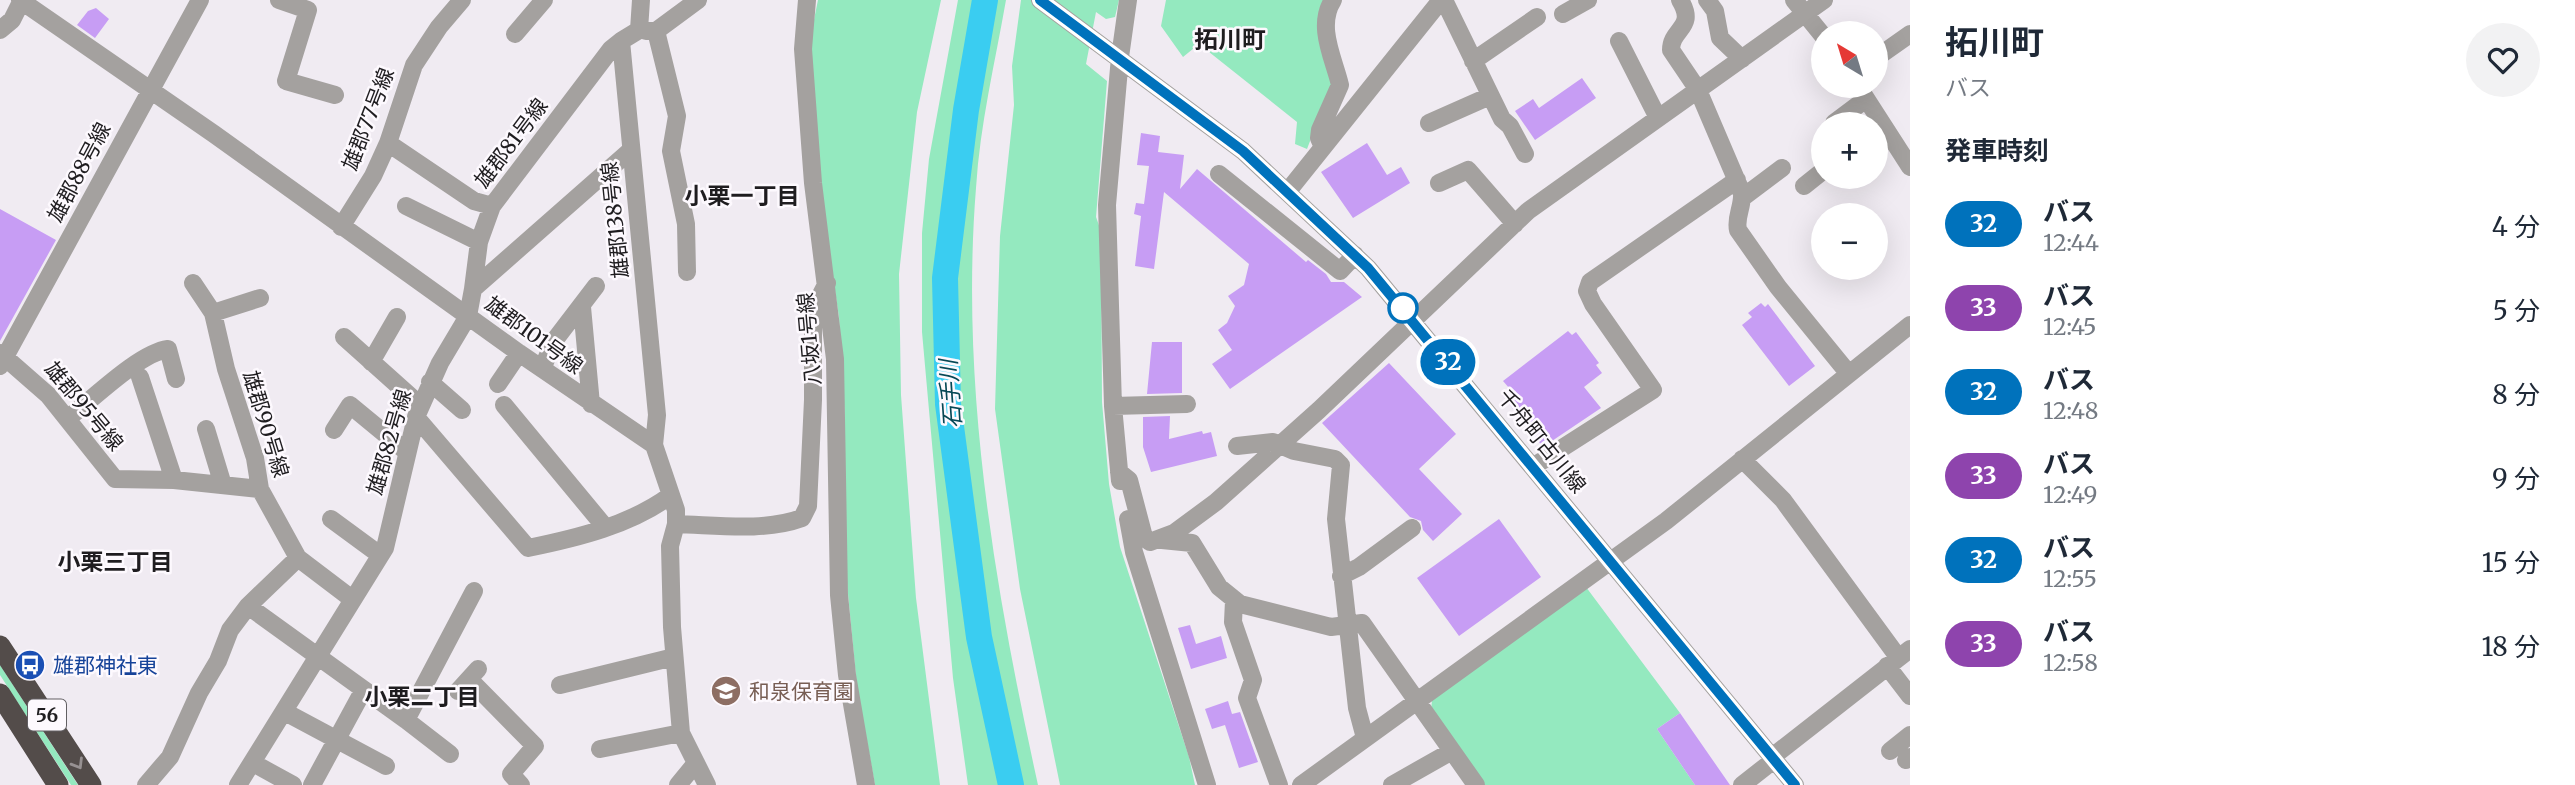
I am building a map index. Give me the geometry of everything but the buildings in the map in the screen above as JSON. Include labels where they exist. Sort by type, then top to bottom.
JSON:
[{"type":"highway","name":"56","points":[[0,646],[91,785]]},
{"type":"highway","name":"56","points":[[0,694],[58,785]]},
{"type":"street","name":"雄郡101号線","points":[[21,0],[214,134],[519,353],[654,445]]},
{"type":"street","points":[[0,30],[12,20],[21,0]]},
{"type":"street","name":"雄郡88号線","points":[[2,359],[200,0]]},
{"type":"street","points":[[279,0],[308,10],[286,81],[335,95]]},
{"type":"street","name":"雄郡77号線","points":[[341,227],[373,176],[388,143],[414,65],[439,27],[462,0]]},
{"type":"street","points":[[515,34],[544,0]]},
{"type":"street","points":[[641,0],[648,31],[677,116],[671,151],[686,225],[687,272]]},
{"type":"street","points":[[621,41],[648,31],[698,0]]},
{"type":"street","name":"千舟町古川線","points":[[1040,0],[1233,143],[1288,191],[1354,256],[1413,320],[1795,785]]},
{"type":"street","points":[[1128,0],[1119,57],[1107,205],[1113,406],[1119,472],[1134,552],[1207,785]]},
{"type":"street","points":[[1323,147],[1319,138],[1320,130],[1340,85],[1328,44],[1326,23],[1326,14],[1333,0]]},
{"type":"street","points":[[1288,191],[1442,0],[1490,96],[1525,154]]},
{"type":"street","points":[[1563,14],[1588,0]]},
{"type":"street","points":[[1680,0],[1687,16],[1685,26],[1671,42],[1671,50],[1698,90],[1737,180],[1742,198],[1737,221],[1738,230],[1778,287],[1849,374]]},
{"type":"street","points":[[1707,0],[1716,10],[1720,38],[1742,59]]},
{"type":"street","points":[[1162,540],[1216,502],[1528,211],[1742,59],[1800,7],[1824,0]]},
{"type":"street","name":"八坂1号線","points":[[804,4],[803,49],[813,183],[827,283],[836,386],[838,556],[847,675],[858,748]]},
{"type":"street","points":[[1800,7],[1811,21]]},
{"type":"street","points":[[1473,61],[1531,16]]},
{"type":"street","name":"雄郡138号線","points":[[621,41],[657,415],[654,445]]},
{"type":"street","name":"雄郡81号線","points":[[473,289],[479,242],[492,206],[611,49],[621,41]]},
{"type":"street","points":[[1619,41],[1658,118]]},
{"type":"street","points":[[1429,123],[1490,96]]},
{"type":"street","points":[[1844,112],[1857,98]]},
{"type":"street","points":[[1888,139],[1910,167]]},
{"type":"street","points":[[388,143],[474,201],[492,206]]},
{"type":"street","points":[[473,289],[631,150]]},
{"type":"street","points":[[1742,198],[1782,168]]},
{"type":"street","points":[[1439,183],[1468,170],[1515,224]]},
{"type":"street","points":[[1219,174],[1340,271],[1354,256]]},
{"type":"street","points":[[1534,466],[1653,390],[1592,304],[1587,291],[1590,282],[1599,273],[1737,180]]},
{"type":"street","points":[[1804,186],[1811,180]]},
{"type":"street","points":[[406,205],[479,242]]},
{"type":"street","name":"雄郡90号線","points":[[193,283],[213,313],[226,369],[255,458],[260,489],[298,558],[352,599]]},
{"type":"street","points":[[676,524],[747,525],[788,523],[802,518],[808,506],[813,310],[827,283]]},
{"type":"street","points":[[542,369],[554,341],[596,286]]},
{"type":"street","name":"雄郡82号線","points":[[237,785],[253,764],[385,548],[418,411],[430,382],[467,316],[473,289]]},
{"type":"street","points":[[213,313],[260,298]]},
{"type":"street","points":[[582,307],[593,345],[592,404]]},
{"type":"street","points":[[371,362],[397,317]]},
{"type":"street","points":[[1301,785],[1611,561],[1849,374],[1907,335]]},
{"type":"street","points":[[344,337],[418,411],[528,548],[565,541],[642,514],[671,495]]},
{"type":"street","points":[[68,418],[143,360],[161,350],[168,349],[176,379]]},
{"type":"street","points":[[498,384],[519,353]]},
{"type":"street","name":"雄郡95号線","points":[[2,359],[27,374],[68,418],[115,479],[174,480],[260,489]]},
{"type":"street","points":[[140,377],[174,480]]},
{"type":"street","points":[[430,382],[462,410]]},
{"type":"street","points":[[1113,406],[1187,404]]},
{"type":"street","points":[[334,430],[350,405],[407,452]]},
{"type":"street","points":[[504,405],[605,527]]},
{"type":"street","points":[[206,429],[223,485]]},
{"type":"street","points":[[1237,446],[1281,443],[1294,451],[1335,459],[1341,465],[1336,519],[1341,576],[1359,721],[1365,738]]},
{"type":"street","points":[[654,445],[676,510],[676,524],[670,547],[672,627],[681,733],[707,785]]},
{"type":"street","points":[[1742,459],[1783,500],[1903,655],[1910,696]]},
{"type":"street","points":[[1119,472],[1129,480],[1144,537],[1150,542],[1162,540],[1192,543],[1219,587],[1234,601],[1331,626],[1362,622],[1476,785]]},
{"type":"street","points":[[331,519],[380,555]]},
{"type":"street","points":[[1341,576],[1359,568],[1412,528]]},
{"type":"street","points":[[146,785],[170,757],[199,693],[218,661],[230,630],[248,606],[298,558]]},
{"type":"street","points":[[405,720],[474,591]]},
{"type":"street","points":[[1234,601],[1233,622],[1253,680],[1247,698],[1279,785]]},
{"type":"street","points":[[248,606],[450,754]]},
{"type":"street","points":[[1742,785],[1903,655]]},
{"type":"street","points":[[560,685],[674,657]]},
{"type":"street","points":[[468,680],[535,746],[510,781]]},
{"type":"street","points":[[312,785],[334,740],[363,691]]},
{"type":"street","points":[[285,712],[386,766]]},
{"type":"street","points":[[600,749],[681,733]]},
{"type":"street","points":[[1902,756],[1910,735]]},
{"type":"street","points":[[854,785],[858,748]]},
{"type":"street","points":[[858,748],[866,785]]},
{"type":"street","points":[[1392,785],[1452,751]]},
{"type":"street","points":[[678,785],[696,763]]},
{"type":"street","points":[[690,785],[696,763]]},
{"type":"street","points":[[253,764],[293,785]]},
{"type":"green space","points":[[818,0],[941,0],[917,112],[899,274],[901,395],[916,598],[940,785],[875,785],[857,687],[845,563],[845,421],[839,317],[826,231],[808,49]]},
{"type":"green space","points":[[958,0],[1006,0],[978,164],[972,263],[973,338],[977,413],[995,563],[1038,785],[968,785],[953,678],[922,332],[922,233],[929,159]]},
{"type":"green space","points":[[1021,0],[1119,0],[1115,17],[1106,19],[1096,12],[1086,64],[1107,81],[1096,217],[1101,231],[1102,402],[1109,484],[1120,547],[1189,757],[1195,785],[1060,785],[1020,589],[995,409],[1000,236],[1014,105],[1012,66]]},
{"type":"green space","points":[[1166,0],[1325,0],[1334,78],[1307,149],[1295,144],[1297,122],[1199,44],[1183,57],[1161,26]]},
{"type":"green space","points":[[1586,587],[1680,713],[1657,729],[1695,785],[1484,785],[1431,711],[1432,700]]},
{"type":"green space","points":[[0,665],[78,785],[71,785],[0,675]]},
{"type":"waterway","name":"石手川","points":[[985,0],[966,110],[945,278],[948,404],[979,637],[1011,785]]},
{"type":"bus line","name":"32","points":[[1040,0],[1243,151],[1368,268],[1795,785]]},
{"type":"place","name":"雄郡神社東","points":[[30,665]]},
{"type":"place","name":"和泉保育園","points":[[726,691]]},
{"type":"district","name":"拓川町","points":[[1230,39]]},
{"type":"district","name":"小栗一丁目","points":[[742,195]]},
{"type":"district","name":"小栗三丁目","points":[[115,561]]},
{"type":"district","name":"小栗二丁目","points":[[422,696]]}]
